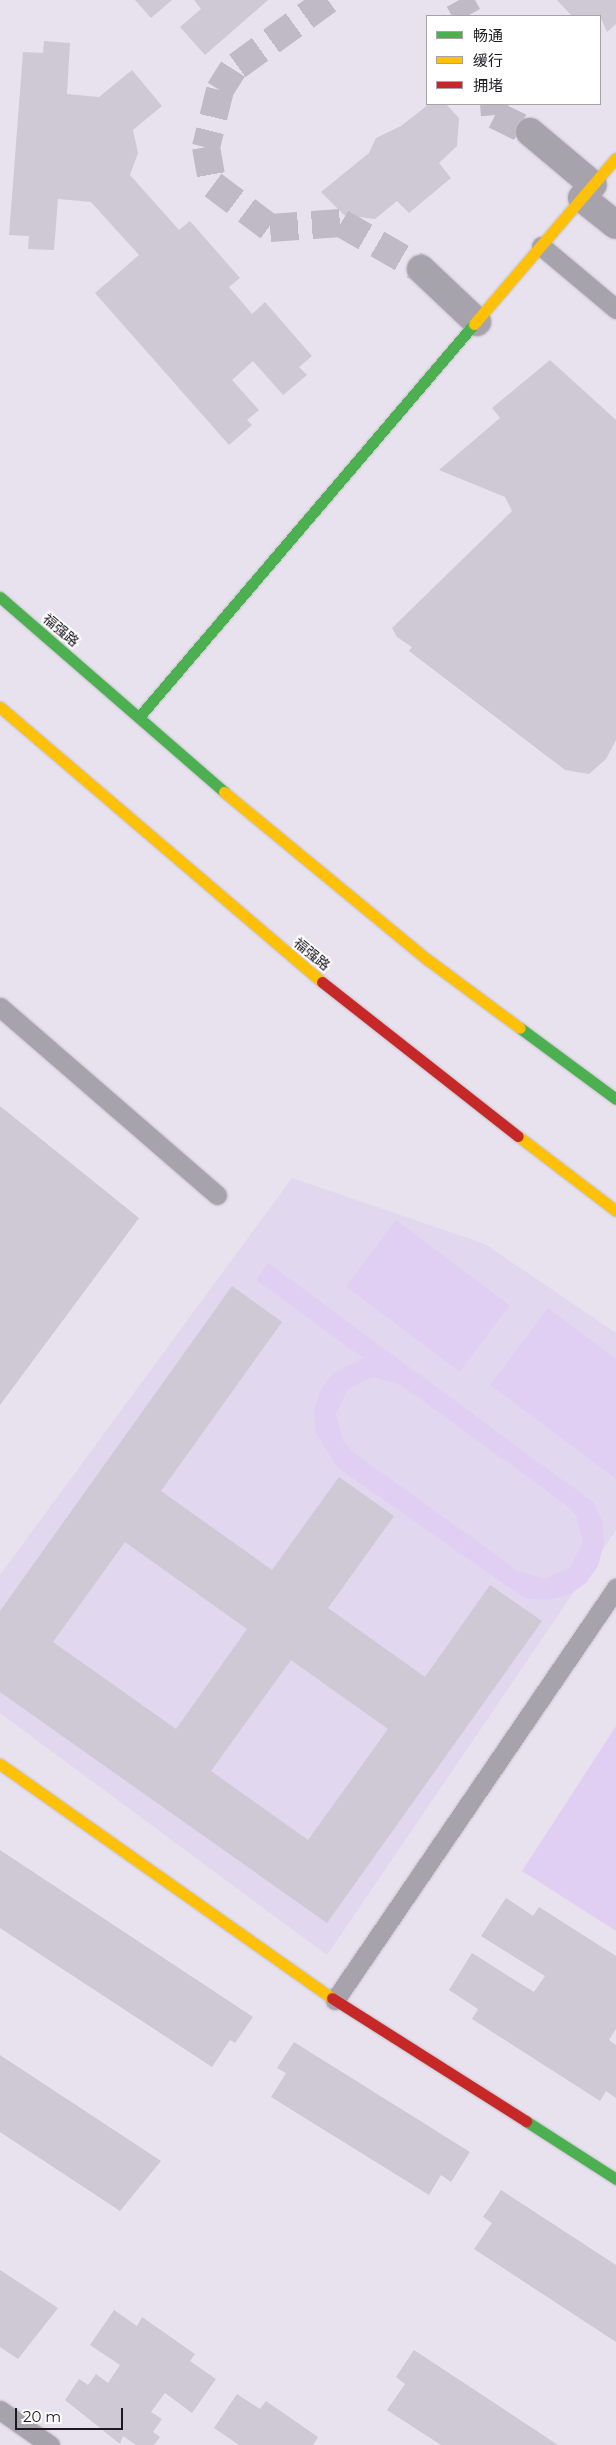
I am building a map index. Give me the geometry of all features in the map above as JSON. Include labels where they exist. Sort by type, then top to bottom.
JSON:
[{"type":"main road","points":[[139,717],[616,158]]},
{"type":"main road","name":"福强路","points":[[0,597],[284,844],[428,960],[616,1099]]},
{"type":"main road","name":"福强路","points":[[0,707],[218,896],[409,1054],[616,1211]]},
{"type":"main road","points":[[0,1764],[335,2000],[616,2179]]},
{"type":"street","points":[[530,132],[588,192],[616,225]]},
{"type":"street","points":[[421,269],[477,322]]},
{"type":"lane","points":[[541,246],[616,310]]},
{"type":"lane","points":[[0,1007],[217,1195]]},
{"type":"lane","points":[[335,2000],[616,1588]]},
{"type":"lane","points":[[0,2410],[50,2445]]},
{"type":"shaded area","points":[[292,1178],[485,1244],[616,1333],[616,1530],[327,1955],[0,1713],[0,1575]]},
{"type":"shaded area","points":[[396,1220],[509,1305],[459,1372],[346,1286]]},
{"type":"shaded area","points":[[268,1263],[594,1503],[603,1523],[604,1544],[598,1566],[586,1583],[568,1595],[547,1600],[524,1598],[338,1468],[316,1433],[314,1411],[320,1391],[333,1373],[363,1358],[256,1280]],"holes":[[[373,1377],[401,1385],[566,1505],[576,1515],[583,1542],[570,1567],[545,1579],[518,1571],[352,1451],[343,1441],[336,1414],[348,1389]]]},
{"type":"shaded area","points":[[548,1308],[616,1359],[616,1479],[490,1385]]},
{"type":"shaded area","points":[[616,1726],[616,1931],[522,1871]]},
{"type":"building","points":[[135,0],[172,0],[151,18]]},
{"type":"building","points":[[194,0],[268,0],[205,55],[180,27],[201,9]]},
{"type":"building","points":[[557,0],[616,0],[616,24],[607,32],[601,15],[571,15]]},
{"type":"building","points":[[44,41],[70,43],[67,94],[99,97],[132,70],[162,106],[133,130],[138,153],[130,175],[179,230],[190,221],[240,278],[229,287],[252,314],[265,302],[312,356],[299,367],[307,375],[283,395],[253,361],[232,380],[259,410],[247,420],[252,425],[229,445],[95,293],[139,255],[91,202],[58,199],[54,250],[28,249],[29,236],[9,235],[23,52],[43,53]]},
{"type":"building","points":[[428,105],[447,105],[459,118],[457,146],[439,163],[451,178],[409,213],[397,201],[375,219],[344,215],[321,192],[369,153],[376,138],[401,126]]},
{"type":"building","points":[[550,360],[616,420],[616,740],[606,759],[589,774],[565,770],[409,651],[412,647],[397,637],[392,628],[512,511],[505,497],[439,470],[500,418],[492,408]]},
{"type":"building","points":[[0,1106],[139,1218],[0,1405]]},
{"type":"building","points":[[232,1286],[282,1322],[161,1491],[272,1570],[339,1477],[394,1516],[328,1608],[425,1677],[490,1585],[542,1621],[327,1923],[0,1692],[0,1611]],"holes":[[[125,1542],[247,1629],[176,1729],[53,1642]],[[291,1660],[388,1729],[308,1840],[211,1771]]]},
{"type":"building","points":[[0,1850],[253,2017],[235,2043],[230,2040],[212,2067],[0,1928]]},
{"type":"building","points":[[506,1898],[533,1916],[539,1907],[616,1956],[616,2029],[609,2040],[616,2045],[616,2098],[606,2091],[600,2101],[472,2019],[478,2009],[449,1990],[472,1953],[534,1992],[545,1976],[481,1936]]},
{"type":"building","points":[[294,2042],[470,2152],[451,2182],[441,2175],[429,2195],[271,2097],[286,2073],[277,2068]]},
{"type":"building","points":[[0,2055],[161,2161],[120,2211],[0,2132]]},
{"type":"building","points":[[501,2190],[616,2265],[616,2342],[474,2249],[492,2223],[483,2217]]},
{"type":"building","points":[[0,2270],[58,2308],[18,2359],[0,2347]]},
{"type":"building","points":[[114,2310],[137,2326],[142,2317],[195,2354],[190,2361],[216,2379],[192,2413],[165,2393],[151,2412],[162,2419],[153,2432],[160,2437],[154,2445],[136,2445],[123,2436],[120,2444],[65,2400],[79,2379],[88,2385],[96,2374],[108,2383],[120,2365],[90,2345]]},
{"type":"building","points":[[414,2350],[558,2445],[441,2445],[387,2410],[405,2384],[396,2377]]},
{"type":"building","points":[[237,2394],[260,2409],[266,2401],[318,2437],[313,2445],[239,2445],[214,2428]]},
{"type":"tunnel","points":[[328,0],[233,69],[220,90],[206,147],[213,185],[270,228],[341,223],[421,269]]},
{"type":"tunnel","points":[[459,0],[467,15]]},
{"type":"tunnel","points":[[494,105],[495,115],[530,132]]},
{"type":"traffic: fast","points":[[139,717],[474,324]]},
{"type":"traffic: fast","points":[[0,597],[224,792]]},
{"type":"traffic: fast","points":[[520,1028],[616,1099]]},
{"type":"traffic: fast","points":[[526,2121],[616,2179]]},
{"type":"traffic: slow","points":[[474,324],[616,158]]},
{"type":"traffic: slow","points":[[0,707],[322,982]]},
{"type":"traffic: slow","points":[[224,792],[428,960],[520,1028]]},
{"type":"traffic: slow","points":[[518,1136],[616,1211]]},
{"type":"traffic: slow","points":[[0,1764],[332,1998]]},
{"type":"traffic: jam","points":[[322,982],[518,1136]]},
{"type":"traffic: jam","points":[[332,1998],[526,2121]]}]
